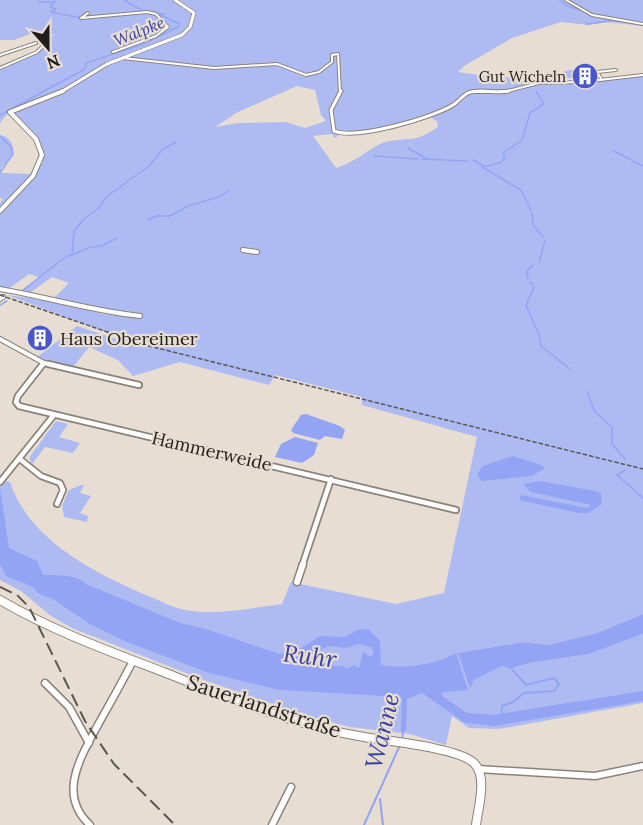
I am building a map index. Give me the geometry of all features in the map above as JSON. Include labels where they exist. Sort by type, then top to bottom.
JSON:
[{"type":"main road","points":[[0,211],[33,176],[42,155],[36,139],[10,115],[10,112],[64,91],[111,62],[171,41],[187,32],[194,13],[175,0]]},
{"type":"street","points":[[566,0],[576,8],[612,20],[643,24]]},
{"type":"street","points":[[88,13],[81,17],[147,12],[156,14],[167,25],[165,32],[115,53],[122,57],[111,62]]},
{"type":"street","points":[[1,53],[36,43],[29,39]]},
{"type":"street","points":[[0,68],[37,52],[43,46]]},
{"type":"street","points":[[123,58],[214,69],[277,64],[308,75],[321,71],[331,63],[332,55],[339,54],[341,90],[331,110],[334,131],[344,135],[371,132],[434,113],[453,105],[467,92],[507,92],[542,83],[643,75]]},
{"type":"street","points":[[602,80],[597,72],[616,70]]},
{"type":"street","points":[[243,250],[257,252]]},
{"type":"street","points":[[0,289],[4,296],[56,299],[98,312],[140,316]]},
{"type":"street","points":[[0,339],[44,363],[139,385]]},
{"type":"street","name":"Hammerweide","points":[[44,363],[16,402],[19,406],[456,510]]},
{"type":"street","points":[[0,482],[21,460],[54,415]]},
{"type":"street","points":[[21,460],[41,476],[60,483],[63,490],[57,504]]},
{"type":"street","points":[[297,582],[332,479]]},
{"type":"street","name":"Sauerlandstraße","points":[[0,600],[58,630],[134,661],[321,729],[406,743],[468,759],[478,769],[595,776],[643,766]]},
{"type":"street","points":[[90,825],[76,808],[72,789],[78,764],[134,661]]},
{"type":"street","points":[[45,683],[69,706],[89,743]]},
{"type":"street","points":[[476,825],[480,786],[478,769]]},
{"type":"street","points":[[272,825],[291,787]]},
{"type":"shaded area","points":[[0,0],[565,0],[569,4],[566,0],[643,0],[643,26],[607,22],[589,25],[561,22],[512,38],[464,66],[458,72],[517,78],[579,71],[580,73],[575,74],[577,77],[562,79],[563,83],[643,76],[643,614],[597,633],[548,645],[524,642],[458,653],[470,689],[474,680],[502,666],[510,669],[529,663],[589,654],[643,634],[643,703],[499,729],[469,728],[452,716],[446,745],[410,734],[350,727],[310,717],[201,679],[72,628],[51,616],[21,591],[0,580],[0,487],[6,481],[10,482],[19,503],[33,522],[49,539],[88,567],[177,608],[219,612],[282,604],[291,582],[396,604],[444,593],[477,437],[362,405],[362,397],[275,375],[269,385],[180,362],[133,376],[118,360],[89,347],[73,367],[36,358],[77,326],[116,339],[119,337],[7,295],[67,303],[102,314],[138,317],[87,308],[54,298],[69,283],[52,277],[31,292],[18,293],[39,277],[29,274],[7,290],[0,287],[0,203],[3,199],[0,198],[0,135],[11,142],[14,155],[1,168],[1,173],[33,174],[37,163],[38,146],[30,133],[7,114],[0,123],[0,69],[41,50],[55,34],[48,36],[38,31],[14,40],[0,40]],"holes":[[[297,86],[315,90],[321,115],[326,121],[305,128],[286,122],[239,123],[215,127],[238,112]],[[427,116],[437,121],[438,127],[417,138],[384,142],[336,168],[313,136],[332,134],[335,138],[339,135],[371,133]]]},
{"type":"shaded area","points":[[306,414],[340,426],[345,430],[342,439],[325,436],[320,440],[293,433],[291,430],[301,415]]},
{"type":"shaded area","points":[[56,421],[68,424],[59,437],[80,443],[73,453],[45,447],[32,464],[29,458]]},
{"type":"shaded area","points":[[295,437],[318,443],[314,455],[302,463],[275,457],[281,444]]},
{"type":"shaded area","points":[[513,456],[545,468],[532,476],[481,481],[477,474],[483,466]]},
{"type":"shaded area","points":[[540,481],[601,493],[602,504],[589,513],[579,513],[519,500],[521,495],[587,508],[591,505],[531,492],[523,484]]},
{"type":"shaded area","points":[[84,485],[80,493],[91,496],[80,513],[88,516],[87,522],[64,517],[62,506],[69,490]]},
{"type":"shaded area","points":[[0,487],[9,548],[37,561],[43,575],[78,578],[86,584],[180,623],[203,628],[280,654],[301,648],[320,636],[345,637],[357,630],[368,629],[380,641],[381,665],[390,666],[430,663],[456,653],[468,690],[443,692],[442,696],[467,713],[493,715],[643,691],[643,701],[494,726],[465,723],[422,693],[407,699],[406,731],[401,731],[402,697],[280,690],[209,673],[127,642],[90,624],[51,598],[39,594],[33,587],[6,576],[0,564]],"holes":[[[359,644],[371,647],[374,655],[369,656],[363,652],[359,668],[354,665],[346,669],[344,666],[305,664],[300,661],[328,646],[345,648]]]},
{"type":"shaded area","points":[[643,614],[643,634],[589,654],[529,663],[510,669],[502,666],[474,680],[470,689],[458,653],[524,642],[548,645],[597,633]]},
{"type":"waterway","points":[[127,0],[125,1],[140,9]]},
{"type":"waterway","points":[[559,0],[567,6],[584,11]]},
{"type":"waterway","points":[[38,2],[54,2]]},
{"type":"waterway","name":"Walpke","points":[[54,2],[50,7],[56,9],[51,12],[81,18]]},
{"type":"waterway","name":"Walpke","points":[[119,14],[153,12]]},
{"type":"waterway","name":"Walpke","points":[[0,115],[85,69],[86,63],[141,45],[178,27],[179,24],[161,15],[164,14],[157,13]]},
{"type":"waterway","points":[[606,19],[643,25]]},
{"type":"waterway","points":[[586,24],[611,21]]},
{"type":"waterway","points":[[531,210],[521,190],[482,167],[500,163],[505,158],[503,153],[522,140],[530,113],[544,104],[536,91]]},
{"type":"waterway","name":"Walpke","points":[[0,136],[12,148],[12,155],[0,173]]},
{"type":"waterway","points":[[72,255],[74,231],[85,218],[99,208],[106,197],[149,166],[163,149],[176,142]]},
{"type":"waterway","points":[[408,148],[427,159]]},
{"type":"waterway","points":[[614,151],[643,166]]},
{"type":"waterway","points":[[374,156],[418,159]]},
{"type":"waterway","points":[[422,159],[467,161]]},
{"type":"waterway","points":[[473,160],[483,166]]},
{"type":"waterway","points":[[148,220],[156,216],[170,216],[188,206],[219,197],[229,190]]},
{"type":"waterway","points":[[532,213],[533,225],[543,237]]},
{"type":"waterway","points":[[92,247],[101,246],[117,238]]},
{"type":"waterway","points":[[539,262],[545,241]]},
{"type":"waterway","points":[[72,255],[91,247]]},
{"type":"waterway","points":[[22,291],[64,258],[72,255]]},
{"type":"waterway","points":[[528,279],[527,271],[533,265]]},
{"type":"waterway","points":[[530,282],[534,287],[526,305],[539,335],[541,346],[571,370]]},
{"type":"waterway","points":[[0,305],[7,301]]},
{"type":"waterway","points":[[587,392],[595,412],[612,427],[612,444],[625,459]]},
{"type":"waterway","points":[[625,470],[617,475],[643,498]]},
{"type":"waterway","name":"Ruhr","points":[[13,562],[18,566]]},
{"type":"waterway","name":"Ruhr","points":[[16,564],[41,581]]},
{"type":"waterway","points":[[502,715],[502,706],[513,702],[524,693],[554,691],[559,684],[554,678],[526,685],[511,668]]},
{"type":"waterway","name":"Wanne","points":[[402,740],[403,730]]},
{"type":"waterway","name":"Wanne","points":[[364,825],[400,745]]},
{"type":"waterway","points":[[380,799],[383,825]]},
{"type":"railway","points":[[0,295],[145,345],[643,469]]},
{"type":"railway","points":[[0,587],[17,595],[29,607],[85,721],[114,764],[175,825]]},
{"type":"place","name":"Gut Wicheln","points":[[585,76]]},
{"type":"place","name":"Haus Obereimer","points":[[40,338]]}]
